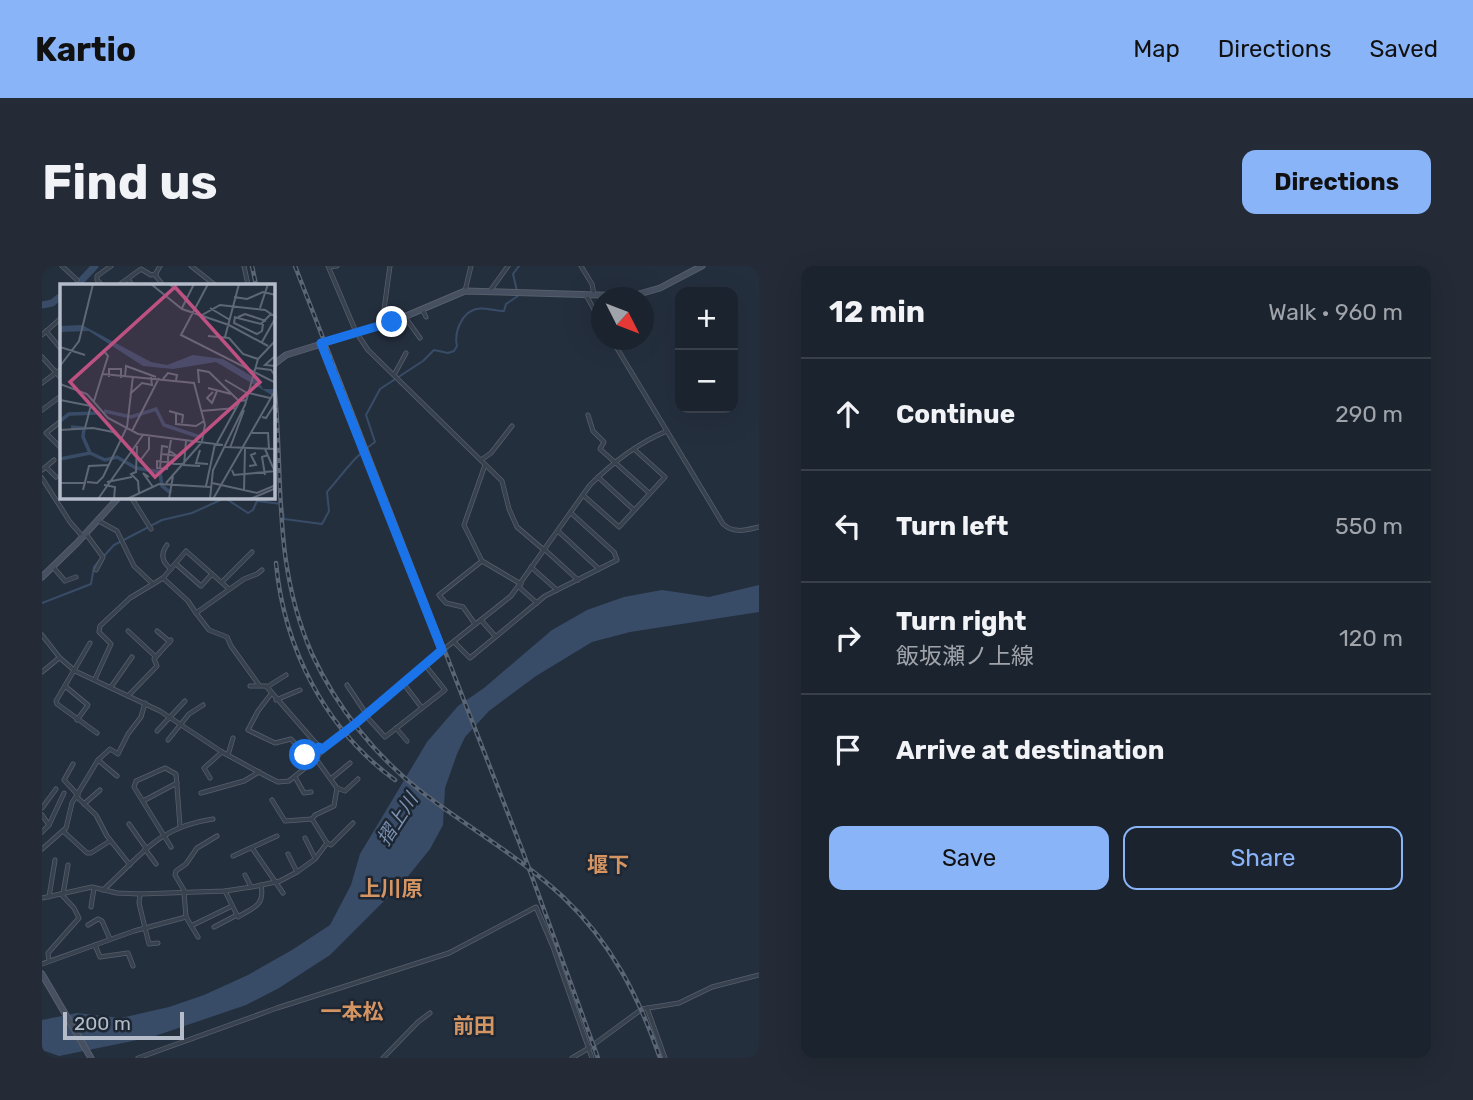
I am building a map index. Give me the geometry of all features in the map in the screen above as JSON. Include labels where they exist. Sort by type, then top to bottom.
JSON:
[{"type":"main road","points":[[654,290],[702,266]]},
{"type":"main road","points":[[275,363],[286,355],[405,317],[466,291],[591,295]]},
{"type":"main road","points":[[42,577],[116,499]]},
{"type":"main road","points":[[43,975],[91,1058]]},
{"type":"street","points":[[62,266],[77,280]]},
{"type":"street","points":[[101,284],[97,276],[111,266]]},
{"type":"street","points":[[156,274],[159,266]]},
{"type":"street","points":[[191,266],[214,284]]},
{"type":"street","points":[[244,266],[248,284]]},
{"type":"street","points":[[337,266],[328,267],[356,332],[368,350],[502,481],[517,527],[578,579]]},
{"type":"street","points":[[382,324],[390,266]]},
{"type":"street","points":[[466,291],[471,266]]},
{"type":"street","points":[[490,291],[508,266]]},
{"type":"street","points":[[581,266],[593,287]]},
{"type":"street","points":[[120,284],[141,269],[151,275],[156,274]]},
{"type":"street","points":[[156,274],[162,284]]},
{"type":"street","points":[[128,279],[131,284]]},
{"type":"street","points":[[586,295],[591,304]]},
{"type":"street","points":[[422,309],[426,317]]},
{"type":"street","points":[[405,317],[420,338]]},
{"type":"street","points":[[60,320],[44,333],[60,348]]},
{"type":"street","points":[[321,343],[442,650]]},
{"type":"street","points":[[618,350],[723,524],[742,531],[759,527]]},
{"type":"street","points":[[394,375],[406,353]]},
{"type":"street","points":[[42,357],[60,378]]},
{"type":"street","points":[[42,383],[60,370]]},
{"type":"street","points":[[42,410],[60,397]]},
{"type":"street","points":[[588,415],[593,431],[604,442],[600,449],[649,493]]},
{"type":"street","points":[[60,422],[46,433],[60,447]]},
{"type":"street","points":[[481,460],[491,453],[512,426]]},
{"type":"street","points":[[271,694],[248,730],[275,743],[290,739],[305,755],[311,754],[366,715],[511,596],[598,477],[634,449],[667,431]]},
{"type":"street","points":[[583,495],[619,527],[665,477],[634,449]]},
{"type":"street","points":[[54,460],[44,468],[55,477]]},
{"type":"street","points":[[485,465],[464,524],[482,561],[520,585],[537,603]]},
{"type":"street","points":[[598,477],[634,510]]},
{"type":"street","points":[[42,478],[103,557],[96,570]]},
{"type":"street","points":[[132,499],[151,529]]},
{"type":"street","points":[[453,641],[470,658],[537,603],[617,560],[614,552],[571,513]]},
{"type":"street","points":[[97,520],[117,531],[134,566],[153,584]]},
{"type":"street","points":[[559,531],[599,569]]},
{"type":"street","points":[[167,545],[162,556],[171,569]]},
{"type":"street","points":[[94,680],[111,644],[99,632],[100,626],[130,598],[163,578],[186,551],[229,589]]},
{"type":"street","points":[[222,582],[252,552]]},
{"type":"street","points":[[475,624],[463,607],[446,603],[439,595],[482,561]]},
{"type":"street","points":[[175,564],[201,586],[222,569]]},
{"type":"street","points":[[53,567],[65,581],[76,577]]},
{"type":"street","points":[[531,567],[557,590]]},
{"type":"street","points":[[196,613],[261,570]]},
{"type":"street","points":[[163,578],[188,601],[209,630],[227,637],[259,685]]},
{"type":"street","points":[[481,620],[495,636]]},
{"type":"street","points":[[128,631],[156,657]]},
{"type":"street","points":[[128,696],[158,666],[154,659],[171,641],[157,631]]},
{"type":"street","points":[[42,635],[44,642],[75,671],[145,703],[222,752],[278,782],[289,781],[295,777],[316,759],[320,748]]},
{"type":"street","points":[[90,643],[56,701],[97,733]]},
{"type":"street","points":[[42,672],[60,657]]},
{"type":"street","points":[[111,687],[132,657]]},
{"type":"street","points":[[347,685],[366,715],[385,737],[445,691],[425,665]]},
{"type":"street","points":[[267,687],[286,675]]},
{"type":"street","points":[[403,683],[422,708]]},
{"type":"street","points":[[65,686],[88,705],[77,720]]},
{"type":"street","points":[[250,686],[267,687],[320,748]]},
{"type":"street","points":[[276,700],[300,690]]},
{"type":"street","points":[[157,732],[185,701]]},
{"type":"street","points":[[42,849],[63,831],[68,823],[72,803],[98,760],[110,749],[118,754],[141,717],[145,703]]},
{"type":"street","points":[[168,740],[195,709],[203,705]]},
{"type":"street","points":[[396,728],[407,741]]},
{"type":"street","points":[[228,755],[233,738]]},
{"type":"street","points":[[210,778],[204,768],[222,752]]},
{"type":"street","points":[[272,800],[285,821],[312,819],[314,815],[334,806],[337,788],[316,759]]},
{"type":"street","points":[[98,760],[117,776]]},
{"type":"street","points":[[332,778],[349,763]]},
{"type":"street","points":[[73,764],[64,780],[96,815],[110,841],[130,865]]},
{"type":"street","points":[[171,846],[134,787],[136,781],[165,768],[176,774],[180,827]]},
{"type":"street","points":[[201,793],[244,781],[259,772]]},
{"type":"street","points":[[295,777],[304,793],[311,792]]},
{"type":"street","points":[[337,788],[345,791],[358,779]]},
{"type":"street","points":[[143,801],[177,783]]},
{"type":"street","points":[[42,808],[56,789]]},
{"type":"street","points":[[84,804],[100,790]]},
{"type":"street","points":[[42,832],[49,825],[64,793]]},
{"type":"street","points":[[42,815],[49,825]]},
{"type":"street","points":[[103,890],[146,848],[163,836],[180,827],[213,819]]},
{"type":"street","points":[[312,819],[331,845],[353,823]]},
{"type":"street","points":[[129,824],[156,864]]},
{"type":"street","points":[[63,831],[87,853],[110,841]]},
{"type":"street","points":[[198,937],[186,917],[185,892],[176,871],[188,862],[197,848],[217,836]]},
{"type":"street","points":[[233,856],[277,836]]},
{"type":"street","points":[[305,838],[315,858]]},
{"type":"street","points":[[42,898],[94,888],[140,894],[225,891],[251,887],[276,882],[297,872],[315,858],[327,843]]},
{"type":"street","points":[[252,848],[283,893]]},
{"type":"street","points":[[288,854],[297,872]]},
{"type":"street","points":[[49,897],[54,860]]},
{"type":"street","points":[[62,894],[68,865]]},
{"type":"street","points":[[245,875],[251,887]]},
{"type":"street","points":[[214,927],[262,902],[264,897],[261,885]]},
{"type":"street","points":[[91,907],[94,888]]},
{"type":"street","points":[[225,891],[237,915]]},
{"type":"street","points":[[49,961],[48,953],[79,918],[62,894]]},
{"type":"street","points":[[140,894],[139,903],[149,944],[158,943]]},
{"type":"street","points":[[192,925],[232,905]]},
{"type":"street","points":[[138,1058],[277,1008],[449,953],[536,906],[592,1058]]},
{"type":"street","points":[[42,964],[110,939],[186,917]]},
{"type":"street","points":[[88,925],[99,919],[110,939]]},
{"type":"street","points":[[95,945],[100,957],[128,953],[133,966]]},
{"type":"street","points":[[572,1058],[636,1012],[679,1003],[712,987],[759,975]]},
{"type":"street","points":[[648,1009],[665,1058]]},
{"type":"street","points":[[383,1058],[430,1013]]},
{"type":"water","name":"摺上川","points":[[759,585],[759,612],[630,632],[592,642],[536,676],[489,711],[465,737],[457,754],[445,788],[443,825],[430,849],[405,880],[330,955],[279,988],[246,1005],[152,1037],[59,1056],[42,1050],[42,1020],[77,1013],[121,1018],[169,1007],[248,975],[330,925],[351,885],[360,854],[427,742],[458,706],[484,688],[552,630],[587,610],[624,597],[662,590],[709,597]]},
{"type":"waterway","points":[[78,284],[95,266]]},
{"type":"waterway","points":[[517,291],[513,274],[519,266]]},
{"type":"waterway","points":[[227,499],[248,513],[253,510],[257,501],[282,504],[284,519],[322,524],[329,511],[327,492],[355,459],[375,442],[366,415],[380,389],[423,361],[434,350],[448,353],[454,351],[460,324],[471,311],[482,308],[504,311],[506,304],[518,296]]},
{"type":"waterway","points":[[42,305],[52,303],[60,297]]},
{"type":"waterway","points":[[103,557],[114,545],[162,520],[192,513],[223,499]]},
{"type":"waterway","points":[[42,603],[91,584],[94,567],[99,561]]},
{"type":"railway","points":[[252,266],[256,284]]},
{"type":"railway","points":[[295,266],[523,852],[598,1058]]},
{"type":"railway","points":[[275,398],[281,515],[290,584],[312,654],[333,693],[359,730],[389,764],[423,793],[529,869],[580,914],[622,972],[643,1013],[660,1058]]},
{"type":"railway","points":[[276,563],[288,626],[312,684],[348,737],[370,760],[395,780]]},
{"type":"district","name":"堰下","points":[[608,865]]},
{"type":"district","name":"上川原","points":[[391,889]]},
{"type":"district","name":"一本松","points":[[352,1012]]},
{"type":"district","name":"前田","points":[[474,1026]]},
{"type":"route","points":[[305,755],[311,754],[319,747],[321,750],[341,736],[442,650],[321,343],[392,322]]}]
